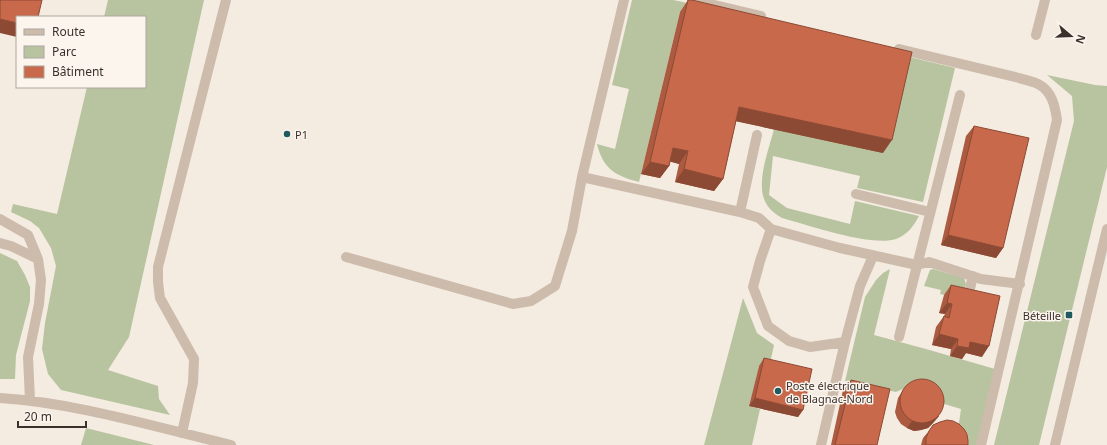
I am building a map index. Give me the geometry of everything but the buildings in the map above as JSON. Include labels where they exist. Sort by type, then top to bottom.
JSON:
[{"type":"street","points":[[182,433],[193,383],[194,359],[160,298],[158,267],[226,0]]},
{"type":"street","points":[[346,257],[513,304],[531,301],[555,286],[572,231],[582,177],[624,0]]},
{"type":"street","points":[[693,0],[771,18]]},
{"type":"street","points":[[1036,35],[1045,0]]},
{"type":"street","points":[[887,46],[1038,84],[1048,92],[1055,104],[1057,120],[1020,284],[981,445]]},
{"type":"street","points":[[900,337],[960,96]]},
{"type":"street","points":[[740,212],[757,135]]},
{"type":"street","points":[[582,177],[740,212],[759,218],[771,229],[840,248],[917,265],[929,262],[981,279],[1020,284]]},
{"type":"street","points":[[856,194],[930,212]]},
{"type":"street","points":[[0,219],[28,235],[38,259],[41,280],[39,304],[28,357],[30,400]]},
{"type":"street","points":[[771,229],[760,261],[754,287],[768,326],[789,341],[810,347],[845,342]]},
{"type":"street","points":[[1055,445],[1107,229]]},
{"type":"street","points":[[0,243],[11,246],[38,259]]},
{"type":"street","points":[[821,445],[845,342],[860,286],[873,256]]},
{"type":"street","points":[[968,297],[973,276]]},
{"type":"street","points":[[0,398],[30,400],[90,411],[230,445]]},
{"type":"green space","points":[[108,0],[204,0],[129,337],[108,370],[158,386],[159,399],[170,415],[61,390],[48,374],[42,349],[45,323],[56,266],[51,248],[39,228],[30,221],[11,212],[13,204],[57,214],[87,88],[146,88],[146,16],[104,16]]},
{"type":"green space","points":[[632,0],[673,0],[683,2],[955,68],[923,202],[857,188],[860,176],[773,156],[769,195],[787,208],[850,224],[855,201],[919,216],[912,227],[907,233],[896,239],[885,241],[871,240],[839,234],[782,218],[772,211],[763,197],[762,178],[774,129],[680,12],[639,182],[617,174],[612,170],[603,160],[597,144],[615,149],[629,89],[612,85]]},
{"type":"green space","points":[[1047,75],[1107,86],[1107,167],[1039,445],[994,445],[1074,121],[1072,96]]},
{"type":"green space","points":[[0,253],[17,261],[30,287],[30,301],[16,355],[15,379],[0,379]]},
{"type":"green space","points":[[890,269],[874,335],[995,369],[977,445],[965,445],[968,434],[958,430],[961,409],[941,403],[918,382],[896,392],[845,381],[865,297],[876,280]]},
{"type":"green space","points":[[933,269],[964,278],[966,284],[962,299],[940,294],[941,290],[924,286],[930,270]]},
{"type":"green space","points":[[743,298],[757,333],[774,345],[769,368],[759,366],[749,406],[760,409],[752,445],[704,445]]},
{"type":"green space","points":[[86,428],[154,445],[81,445]]},
{"type":"place","name":"P1","points":[[287,134]]},
{"type":"place","name":"Béteille","points":[[1069,315]]},
{"type":"place","name":"Poste électrique de Blagnac-Nord","points":[[778,391]]}]
